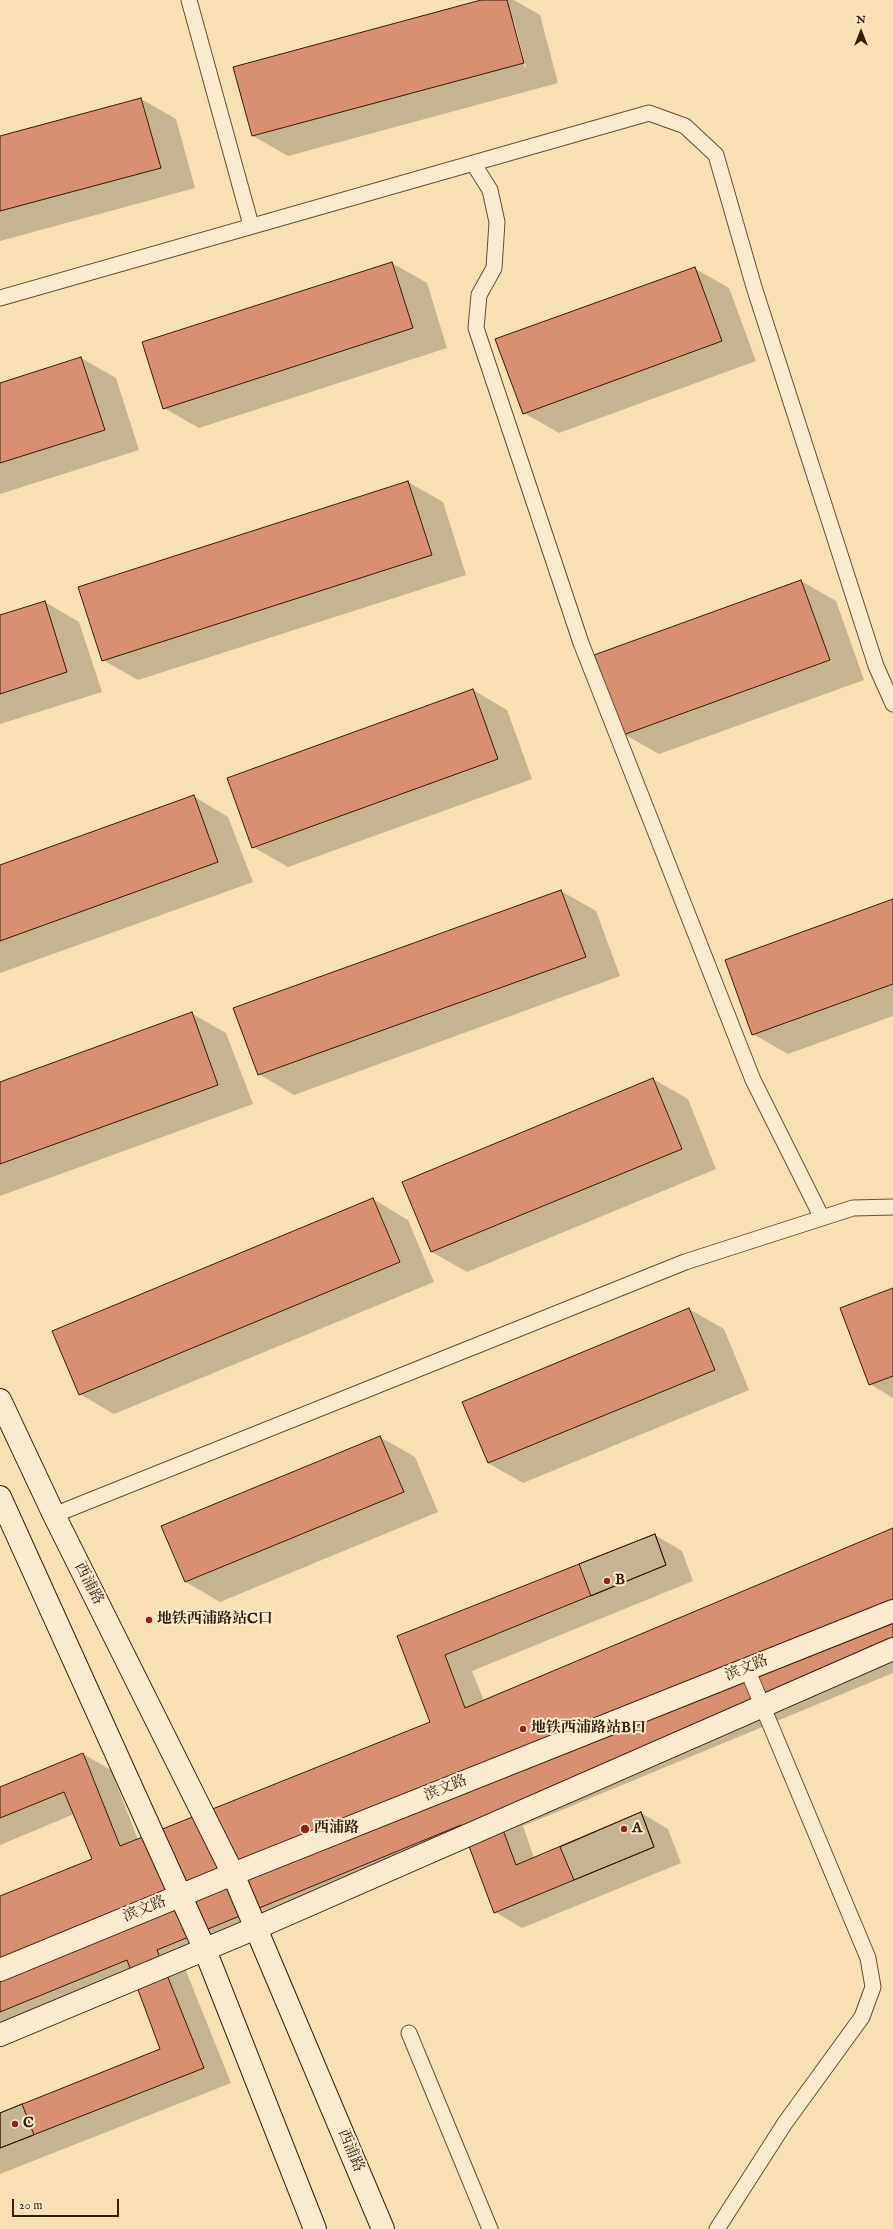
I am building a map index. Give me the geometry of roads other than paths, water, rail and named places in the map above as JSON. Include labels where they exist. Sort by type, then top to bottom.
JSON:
[{"type":"main road","name":"西浦路","points":[[0,1400],[54,1515],[233,1874],[383,2229]]},
{"type":"main road","points":[[0,1497],[205,1950],[315,2229]]},
{"type":"main road","name":"滨文路","points":[[0,1970],[233,1874],[893,1611]]},
{"type":"main road","points":[[0,2035],[256,1928],[893,1649]]},
{"type":"lane","points":[[189,0],[251,225]]},
{"type":"lane","points":[[0,298],[251,225],[649,113],[685,126],[716,155],[754,287],[876,666],[893,704]]},
{"type":"lane","points":[[473,163],[490,190],[497,222],[494,268],[479,295],[476,328],[581,643],[753,1080],[822,1218]]},
{"type":"lane","points":[[54,1515],[685,1262],[853,1208],[893,1207]]},
{"type":"lane","points":[[717,2229],[785,2123],[862,2017],[873,1986],[868,1958],[747,1669]]},
{"type":"lane","points":[[409,2033],[490,2229]]},
{"type":"place","name":"B","points":[[607,1581]]},
{"type":"place","name":"地铁西浦路站C口","points":[[149,1620]]},
{"type":"place","name":"地铁西浦路站B口","points":[[523,1729]]},
{"type":"place","name":"西浦路","points":[[305,1829]]},
{"type":"place","name":"A","points":[[624,1829]]},
{"type":"place","name":"C","points":[[15,2124]]}]
